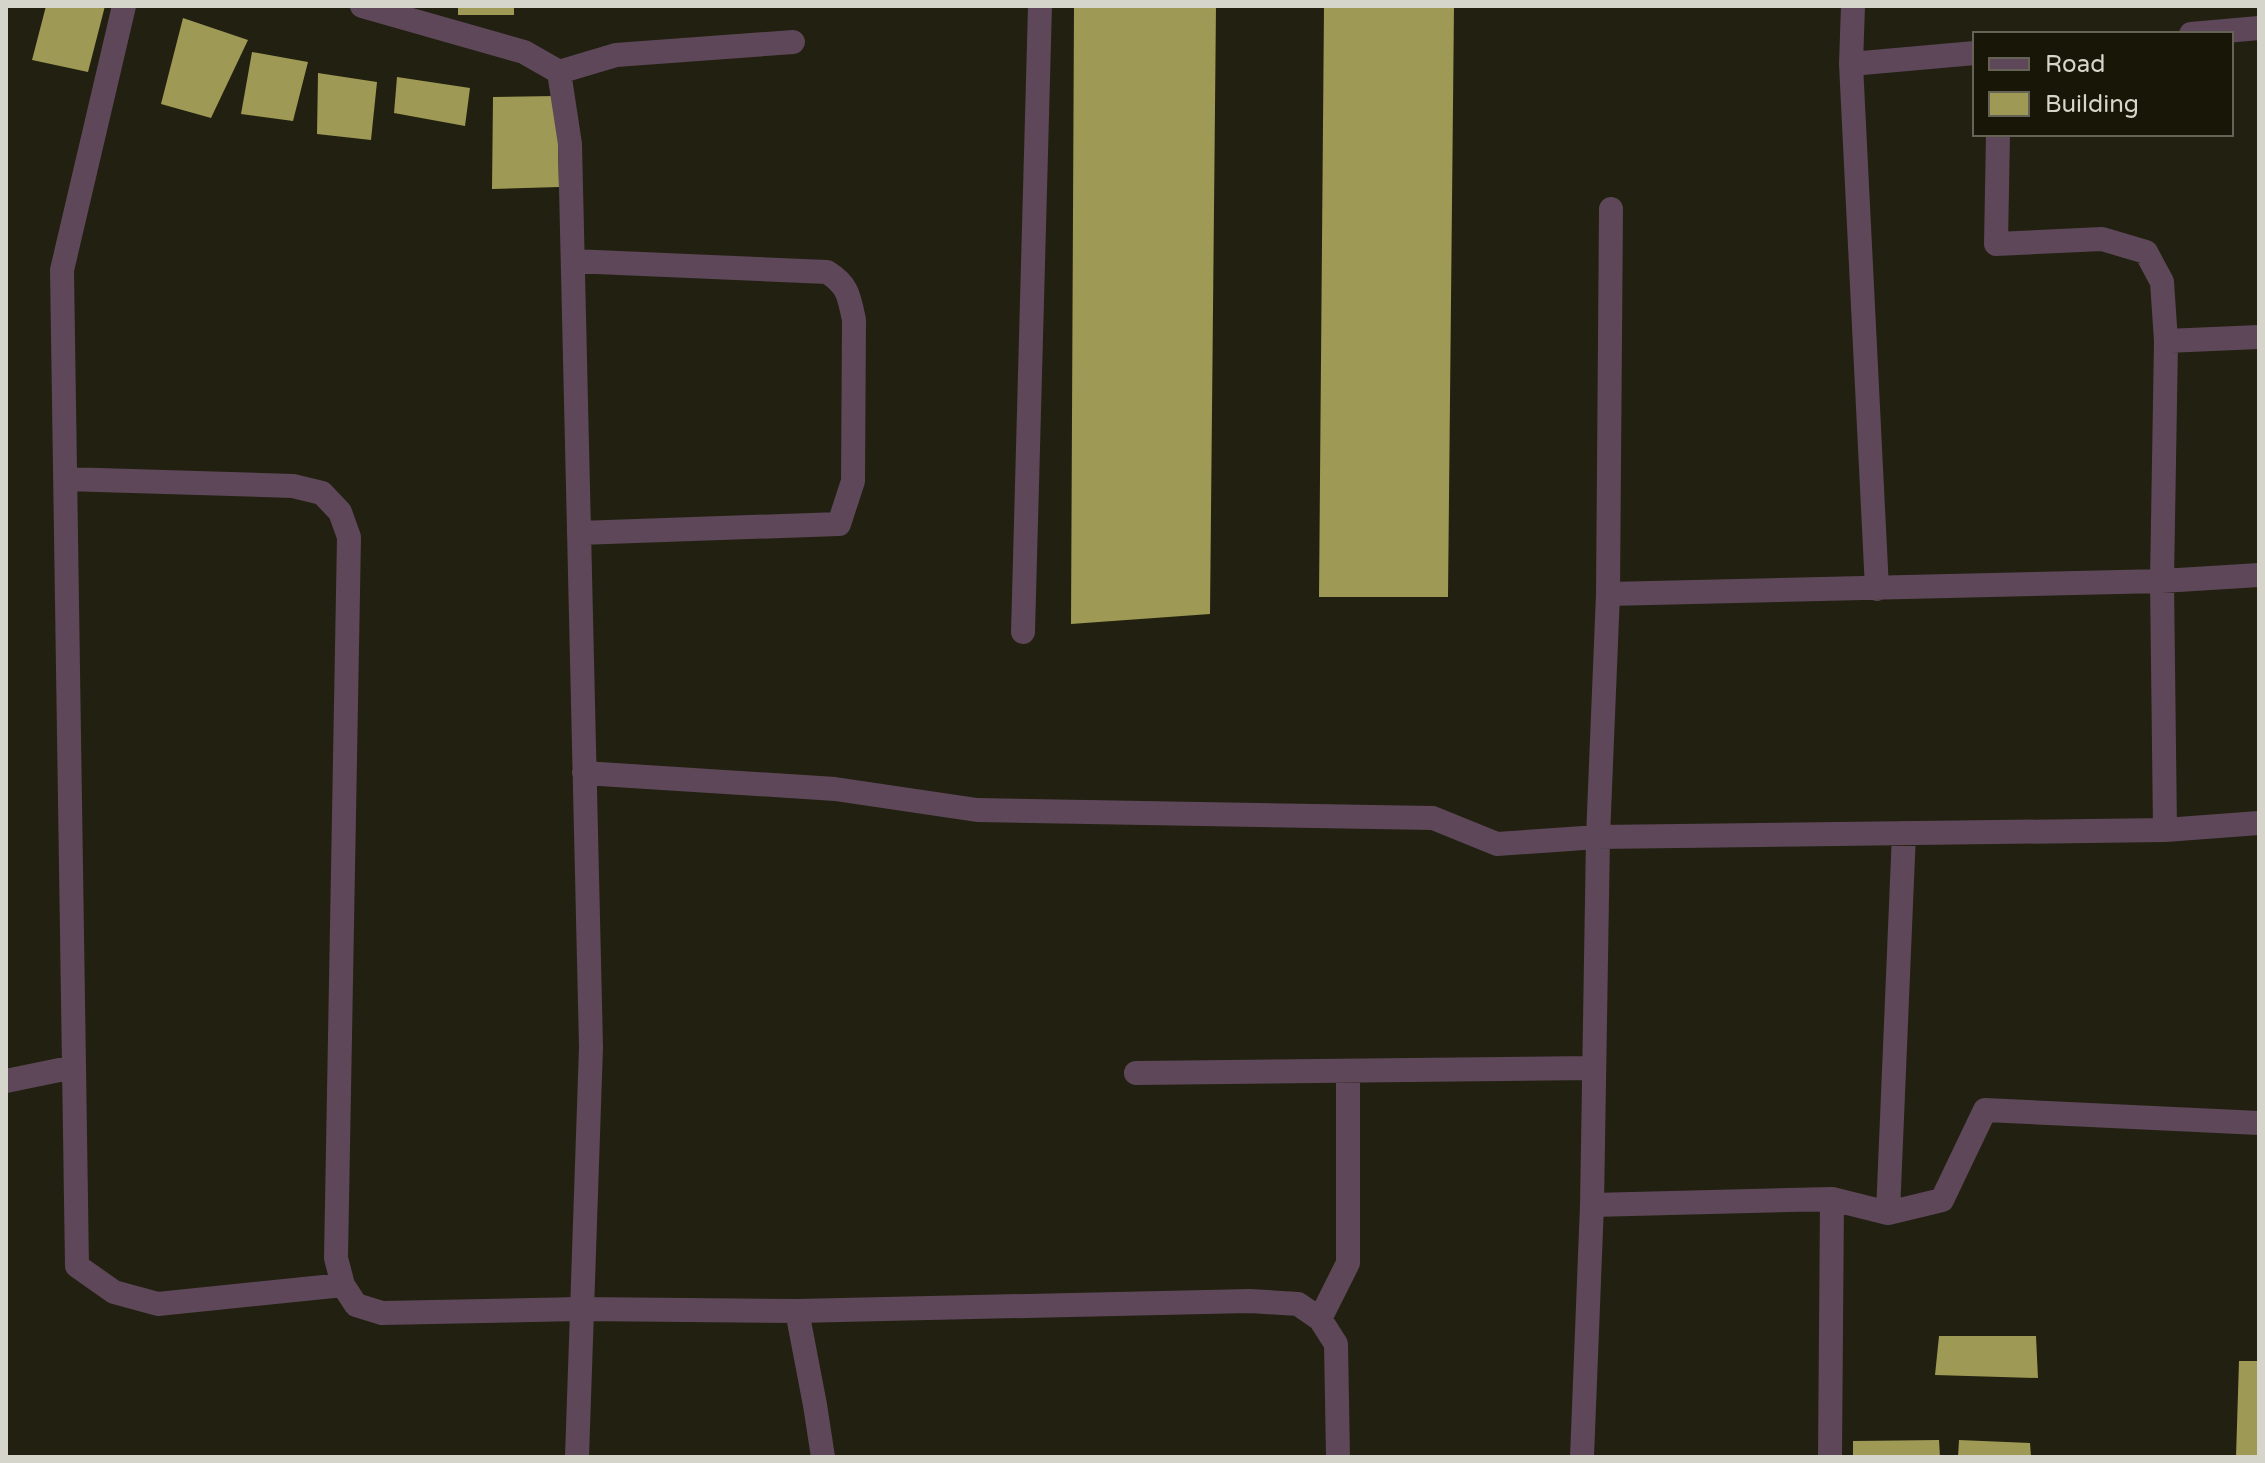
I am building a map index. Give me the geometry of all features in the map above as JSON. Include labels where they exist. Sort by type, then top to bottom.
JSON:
[{"type":"street","points":[[124,6],[62,270],[77,1266],[114,1292],[158,1304],[343,1285]]},
{"type":"street","points":[[362,6],[407,12],[524,52],[559,72],[616,55],[793,42]]},
{"type":"street","points":[[1023,632],[1040,6]]},
{"type":"street","points":[[1853,6],[1851,64],[1877,589]]},
{"type":"street","points":[[2214,32],[2259,28]]},
{"type":"street","points":[[1851,64],[1973,53]]},
{"type":"street","points":[[559,72],[570,144],[591,1047],[577,1457]]},
{"type":"street","points":[[1998,136],[1996,244],[2102,239],[2146,252],[2162,282],[2166,341],[2162,581],[2165,830]]},
{"type":"street","points":[[1582,1457],[1592,1205],[1598,837],[1608,594],[1611,209]]},
{"type":"street","points":[[573,261],[827,272],[842,281],[849,295],[854,320],[853,481],[839,524],[579,533]]},
{"type":"street","points":[[2166,341],[2259,337]]},
{"type":"street","points":[[65,479],[293,486],[322,493],[340,512],[349,537],[336,1258],[343,1285],[356,1305],[382,1313],[581,1309],[797,1311],[1250,1301],[1298,1304],[1320,1319],[1336,1344],[1338,1457]]},
{"type":"street","points":[[1608,594],[2162,581],[2259,575]]},
{"type":"street","points":[[584,773],[835,789],[977,810],[1433,818],[1497,844],[1598,837],[2165,830],[2259,823]]},
{"type":"street","points":[[1888,1213],[1904,833]]},
{"type":"street","points":[[6,1081],[74,1067]]},
{"type":"street","points":[[1136,1073],[1594,1068]]},
{"type":"street","points":[[1320,1319],[1348,1263],[1348,1071]]},
{"type":"street","points":[[1592,1205],[1832,1199],[1888,1213],[1942,1200],[1985,1110],[2259,1123]]},
{"type":"street","points":[[1830,1457],[1832,1199]]},
{"type":"street","points":[[797,1311],[823,1457]]},
{"type":"building","points":[[46,6],[105,6],[88,72],[32,60]]},
{"type":"building","points":[[458,6],[514,6],[514,15],[458,15]]},
{"type":"building","points":[[1074,6],[1216,6],[1210,614],[1071,624]]},
{"type":"building","points":[[1324,6],[1454,6],[1448,597],[1319,597]]},
{"type":"building","points":[[183,18],[248,40],[211,118],[161,104]]},
{"type":"building","points":[[252,52],[308,62],[293,121],[241,114]]},
{"type":"building","points":[[318,73],[377,82],[371,140],[317,134]]},
{"type":"building","points":[[397,77],[470,88],[465,126],[394,113]]},
{"type":"building","points":[[557,96],[559,187],[492,189],[493,97]]},
{"type":"building","points":[[1939,1336],[2036,1336],[2038,1378],[1935,1375]]},
{"type":"building","points":[[2239,1361],[2259,1361],[2259,1457],[2236,1457]]},
{"type":"building","points":[[1939,1440],[1940,1457],[1853,1457],[1853,1441]]},
{"type":"building","points":[[1959,1440],[2030,1443],[2031,1457],[1958,1457]]}]
